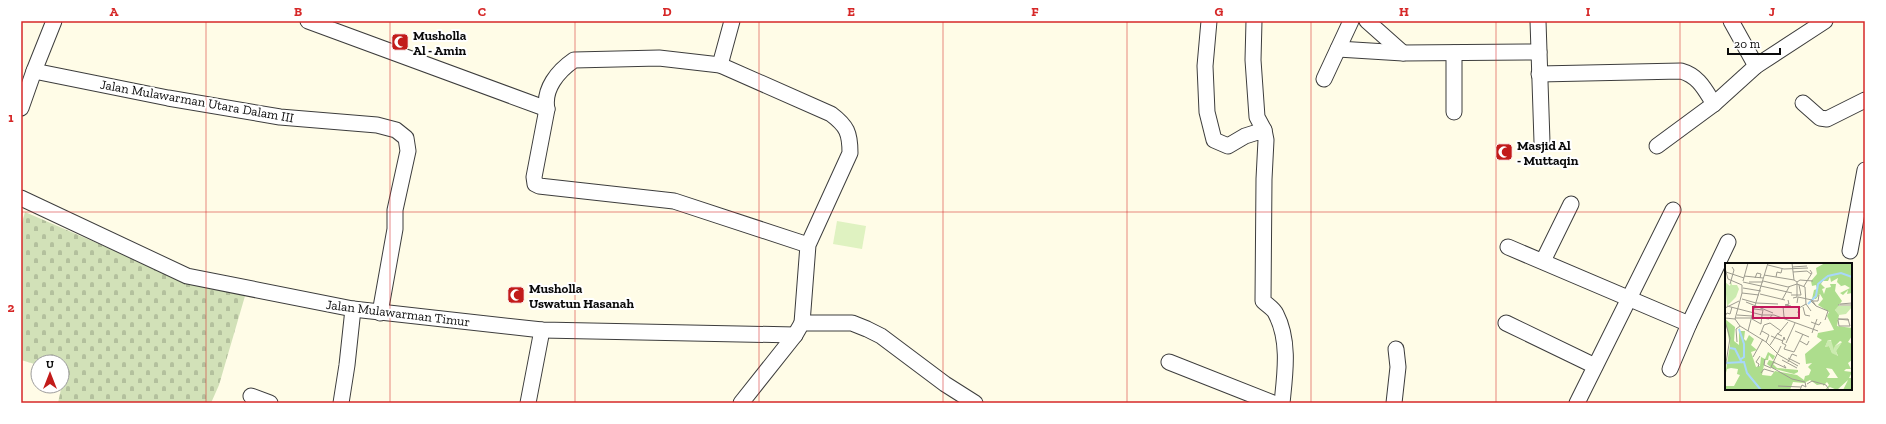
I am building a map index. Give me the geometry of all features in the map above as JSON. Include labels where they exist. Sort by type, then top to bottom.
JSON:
[{"type":"street","points":[[21,108],[54,21]]},
{"type":"street","points":[[308,21],[547,109]]},
{"type":"street","points":[[720,65],[732,21]]},
{"type":"street","points":[[1209,21],[1205,66],[1207,112],[1214,140],[1228,146],[1245,136],[1264,130]]},
{"type":"street","points":[[1254,21],[1253,60],[1257,117],[1264,130],[1266,140],[1264,179],[1263,301],[1276,313],[1285,340],[1285,377],[1282,403]]},
{"type":"street","points":[[1324,79],[1351,21]]},
{"type":"street","points":[[1367,21],[1403,53]]},
{"type":"street","points":[[1538,21],[1542,142]]},
{"type":"street","points":[[1731,21],[1756,66]]},
{"type":"street","points":[[1657,146],[1714,104],[1756,66],[1825,21]]},
{"type":"street","points":[[1338,50],[1403,53],[1539,52]]},
{"type":"street","points":[[1454,53],[1454,112]]},
{"type":"street","points":[[741,403],[799,329],[808,245],[850,153],[850,137],[842,122],[831,114],[720,65],[659,58],[574,60],[563,68],[552,82],[546,102],[547,109],[534,177],[535,184],[539,186],[674,201],[808,245]]},
{"type":"street","name":"Jalan Mulawarman Utara Dalam III","points":[[34,71],[168,98],[280,117],[377,125],[396,130],[406,138],[408,151],[395,210],[395,229],[380,313]]},
{"type":"street","points":[[1539,74],[1681,71],[1691,74],[1702,85],[1714,104]]},
{"type":"street","points":[[1804,103],[1820,118],[1826,119],[1865,100]]},
{"type":"street","points":[[1850,251],[1865,170]]},
{"type":"street","name":"Jalan Mulawarman Timur","points":[[21,198],[187,276],[353,309],[542,330],[799,329],[852,323],[881,336],[946,384],[975,403]]},
{"type":"street","points":[[1543,261],[1571,204]]},
{"type":"street","points":[[1577,403],[1672,210]]},
{"type":"street","points":[[1670,369],[1689,324],[1728,242]]},
{"type":"street","points":[[1508,247],[1629,297],[1689,324]]},
{"type":"street","points":[[341,403],[353,309]]},
{"type":"street","points":[[1506,323],[1595,366]]},
{"type":"street","points":[[528,403],[542,330]]},
{"type":"street","points":[[1394,403],[1398,367],[1396,349]]},
{"type":"street","points":[[1169,362],[1273,403]]},
{"type":"street","points":[[251,396],[270,403]]},
{"type":"green space","points":[[25,212],[171,275],[245,296],[219,385],[211,403],[58,403],[60,394],[70,394],[70,354],[30,354],[30,363],[21,360],[21,226]]},
{"type":"green space","points":[[837,221],[866,226],[862,249],[833,244]]},
{"type":"place","name":"Musholla Al - Amin","points":[[400,42]]},
{"type":"place","name":"Masjid Al - Muttaqin","points":[[1504,152]]},
{"type":"place","name":"Musholla Uswatun Hasanah","points":[[516,295]]}]
